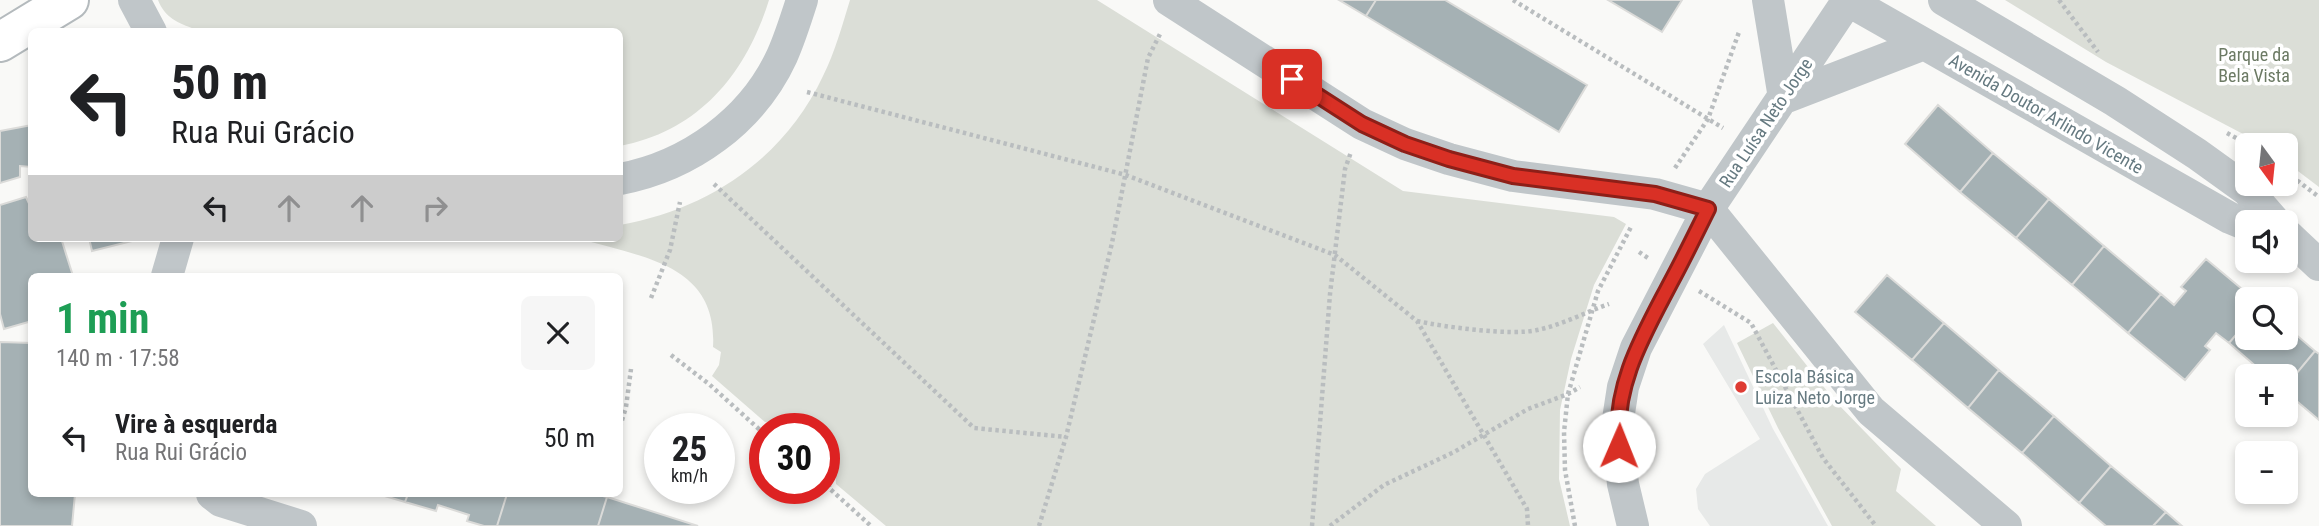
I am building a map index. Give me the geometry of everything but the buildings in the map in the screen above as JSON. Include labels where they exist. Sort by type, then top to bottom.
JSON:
[{"type":"main road","points":[[22,25],[69,0]]},
{"type":"street","points":[[134,0],[149,28]]},
{"type":"street","points":[[623,178],[662,167],[687,156],[732,124],[768,82],[781,57],[802,0]]},
{"type":"street","name":"Avenida Doutor Arlindo Vicente","points":[[1848,0],[2235,220]]},
{"type":"street","name":"Rua Luísa Neto Jorge","points":[[1633,526],[1623,484],[1617,426],[1623,387],[1636,348],[1708,209],[1848,0]]},
{"type":"street","points":[[1944,0],[2115,101],[2197,154],[2247,190],[2264,210]]},
{"type":"street","points":[[1768,1],[1784,98],[1924,44]]},
{"type":"street","points":[[1173,2],[1362,124],[1405,144],[1513,176],[1655,194],[1708,209],[1871,411],[2006,526]]},
{"type":"street","points":[[168,273],[177,242]]},
{"type":"street","points":[[2298,246],[2319,265]]},
{"type":"street","points":[[216,497],[221,501],[301,526]]},
{"type":"path","points":[[1513,0],[1751,145]]},
{"type":"path","points":[[2059,0],[2106,62]]},
{"type":"path","points":[[1674,170],[1708,119],[1747,9],[1768,1]]},
{"type":"path","points":[[1039,526],[1066,437],[1109,256],[1148,58],[1173,2]]},
{"type":"path","points":[[807,92],[1126,176],[1335,255],[1418,321],[1527,509],[1528,526]]},
{"type":"path","points":[[1312,526],[1345,169],[1362,124]]},
{"type":"path","points":[[2298,181],[2319,197]]},
{"type":"path","points":[[714,184],[974,428],[1066,437]]},
{"type":"path","points":[[651,298],[670,250],[680,202]]},
{"type":"path","points":[[1575,526],[1565,470],[1564,432],[1568,394],[1598,291],[1631,227]]},
{"type":"path","points":[[1639,252],[1751,323],[1823,458],[1876,526]]},
{"type":"path","points":[[1418,321],[1437,326],[1522,332],[1538,330],[1609,303]]},
{"type":"path","points":[[671,355],[749,420]]},
{"type":"path","points":[[623,417],[631,369]]},
{"type":"path","points":[[1330,526],[1384,485],[1454,452],[1528,409],[1580,387]]},
{"type":"path","points":[[840,497],[871,526]]},
{"type":"shaded area","name":"Escola Básica Luiza Neto Jorge","points":[[1724,325],[1773,429],[1828,526],[1710,526],[1698,509],[1696,489],[1705,474],[1760,439],[1703,344]]},
{"type":"green space","points":[[158,0],[769,0],[747,52],[716,95],[696,113],[673,127],[623,145],[623,28],[193,28],[168,16]]},
{"type":"green space","points":[[850,0],[1097,0],[1403,191],[1614,217],[1626,224],[1594,285],[1571,359],[1560,410],[1559,479],[1570,526],[886,526],[840,487],[840,413],[755,413],[712,376],[719,365],[721,352],[713,347],[711,319],[703,297],[689,281],[670,268],[649,259],[592,242],[623,242],[623,224],[683,207],[740,176],[787,132],[807,106],[823,76]]},
{"type":"green space","name":"Parque da Bela Vista","points":[[2005,0],[2319,0],[2319,187],[2298,171],[2298,133],[2241,133],[2106,62]]},
{"type":"green space","points":[[1773,323],[1835,401],[1901,469],[1896,491],[1936,526],[1832,526],[1778,428],[1737,343]]},
{"type":"place","name":"Escola Básica Luiza Neto Jorge","points":[[1741,387]]},
{"type":"route","points":[[1292,79],[1362,124],[1405,144],[1449,159],[1513,176],[1655,194],[1708,209],[1636,348],[1623,387],[1617,426],[1619,446]]}]
